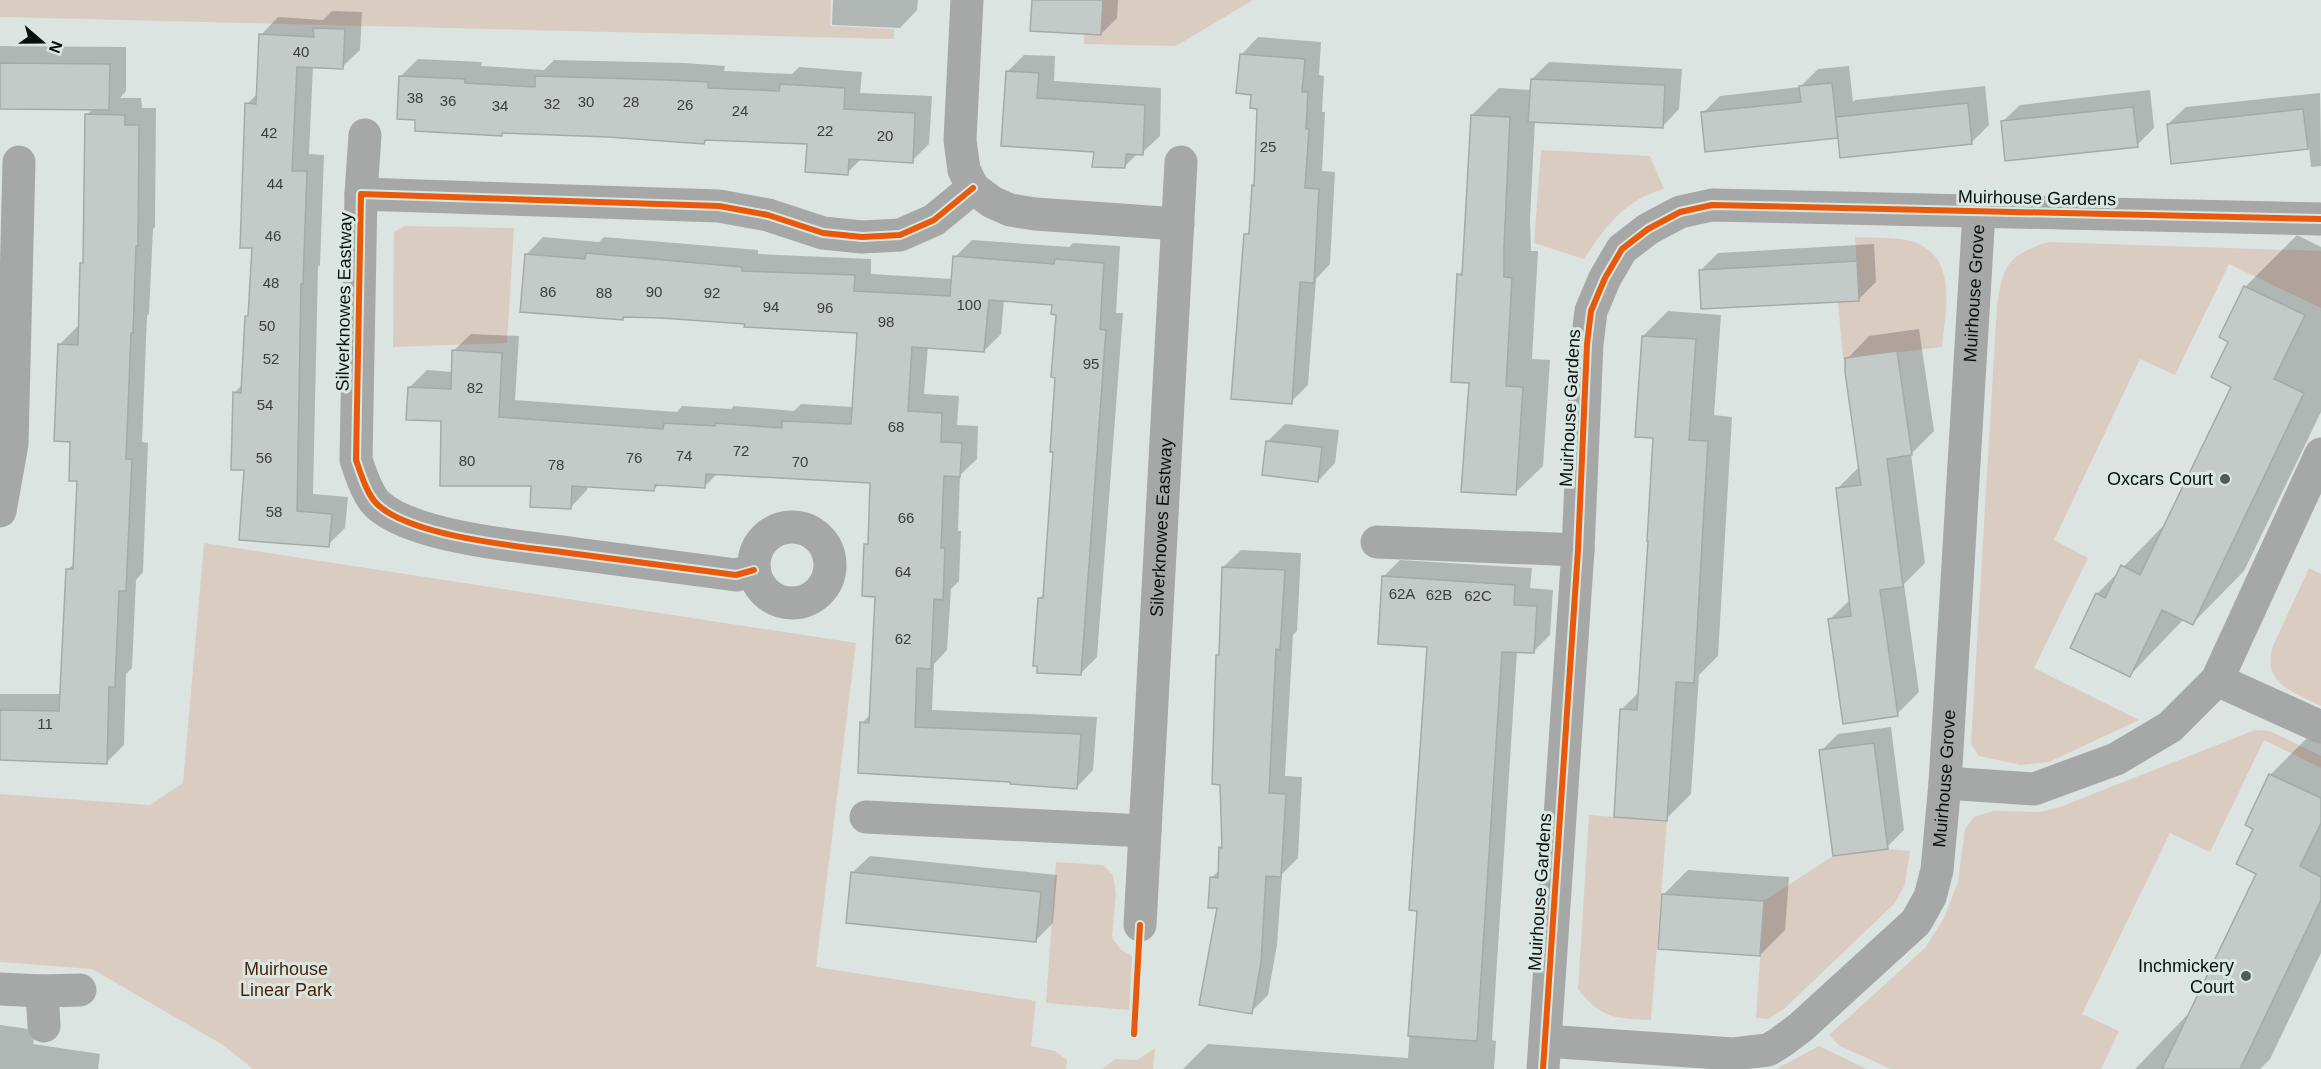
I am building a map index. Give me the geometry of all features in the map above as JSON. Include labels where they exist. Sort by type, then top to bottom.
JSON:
[{"type":"street","points":[[967,0],[960,140],[964,170],[973,188],[992,202],[1019,212],[1178,224]]},
{"type":"street","name":"Silverknowes Eastway","points":[[365,135],[361,194],[356,460],[377,505],[417,526],[503,544],[736,575],[754,570]]},
{"type":"street","points":[[0,511],[12,444],[8,246],[19,162]]},
{"type":"street","name":"Silverknowes Eastway","points":[[1140,925],[1181,162]]},
{"type":"street","name":"Silverknowes Eastway","points":[[361,194],[719,206],[768,215],[823,232],[862,237],[900,235],[934,220],[973,188]]},
{"type":"street","name":"Muirhouse Gardens","points":[[1544,1055],[1578,550],[1587,345],[1591,311],[1605,278],[1622,249],[1648,229],[1680,212],[1712,205],[2321,219]]},
{"type":"street","name":"Muirhouse Grove","points":[[1544,1055],[1733,1054],[1768,1050],[1801,1027],[1916,922],[1930,897],[1937,870],[1945,783],[1979,212]]},
{"type":"street","points":[[1945,783],[2034,789],[2116,759],[2170,727],[2217,680],[2321,454]]},
{"type":"street","points":[[1377,542],[1578,550]]},
{"type":"street","points":[[2217,680],[2321,727]]},
{"type":"street","points":[[866,817],[1145,831]]},
{"type":"street","points":[[0,989],[80,990]]},
{"type":"street","points":[[42,991],[44,1026]]},
{"type":"green space","points":[[0,0],[831,0],[830,26],[894,29],[894,39],[0,17]]},
{"type":"green space","points":[[1103,0],[1253,0],[1176,46],[1084,44],[1084,34],[1101,35]]},
{"type":"green space","points":[[1541,150],[1650,156],[1664,189],[1627,207],[1608,225],[1584,259],[1534,243]]},
{"type":"green space","points":[[405,226],[514,228],[507,343],[393,347],[394,232]]},
{"type":"green space","points":[[1855,237],[1907,240],[1924,247],[1935,256],[1942,269],[1945,283],[1946,315],[1942,347],[1843,359],[1838,302],[1859,300]]},
{"type":"green space","points":[[2048,242],[2321,251],[2321,308],[2229,264],[2175,375],[2140,359],[2054,540],[2088,558],[2034,668],[2139,720],[2049,762],[2021,765],[1979,756],[1971,744],[1997,305],[2002,280],[2010,263],[2024,252]]},
{"type":"green space","name":"Muirhouse Linear Park","points":[[204,543],[856,643],[816,967],[1036,1001],[1031,1046],[1055,1051],[1067,1060],[1066,1069],[253,1069],[223,1045],[92,969],[0,962],[0,794],[150,805],[183,783]]},
{"type":"green space","points":[[2309,568],[2321,574],[2321,706],[2282,685],[2276,678],[2270,659],[2273,646]]},
{"type":"green space","points":[[2255,730],[2270,731],[2321,756],[2321,768],[2264,740],[2210,852],[2170,833],[2082,1014],[2119,1031],[2101,1069],[1891,1069],[1840,1046],[1829,1035],[1925,948],[1944,918],[1958,882],[1965,829],[1974,817],[1993,811],[2040,812],[2060,807]]},
{"type":"green space","points":[[1589,815],[1667,821],[1651,1020],[1610,1015],[1594,1006],[1578,989]]},
{"type":"green space","points":[[1888,849],[1910,851],[1905,884],[1895,903],[1784,1009],[1768,1019],[1756,1018],[1764,901],[1833,856]]},
{"type":"green space","points":[[1056,862],[1103,865],[1113,875],[1116,893],[1112,938],[1121,950],[1132,956],[1129,1010],[1046,1003]]},
{"type":"green space","points":[[1819,1046],[1867,1069],[1776,1069]]},
{"type":"green space","points":[[1155,1048],[1153,1069],[1102,1069],[1116,1059],[1137,1060]]},
{"type":"building","points":[[1032,0],[1103,0],[1101,35],[1030,31]]},
{"type":"building","points":[[313,28],[345,29],[343,69],[297,67],[292,171],[307,171],[303,284],[301,284],[297,511],[332,514],[329,547],[239,540],[244,470],[231,470],[233,392],[241,393],[245,316],[248,316],[252,248],[240,248],[245,103],[256,104],[259,34],[314,37]]},
{"type":"building","points":[[1240,54],[1305,59],[1302,92],[1308,92],[1306,129],[1309,129],[1305,188],[1319,189],[1314,283],[1300,282],[1292,404],[1231,399],[1244,234],[1249,234],[1252,185],[1254,186],[1257,109],[1250,108],[1251,95],[1236,93]]},
{"type":"building","points":[[0,63],[110,64],[109,110],[0,109]]},
{"type":"building","points":[[1006,71],[1039,73],[1037,98],[1145,105],[1143,155],[1126,154],[1125,168],[1092,167],[1094,152],[1001,146]]},
{"type":"building","points":[[399,76],[465,79],[465,83],[535,87],[535,76],[708,82],[708,88],[779,91],[780,84],[845,88],[844,109],[915,113],[913,163],[849,159],[848,175],[805,172],[807,144],[705,140],[704,144],[608,137],[502,133],[502,136],[415,131],[415,120],[397,119]]},
{"type":"building","points":[[1531,79],[1665,85],[1663,128],[1528,122]]},
{"type":"building","points":[[1832,83],[1838,138],[1705,152],[1701,112],[1801,102],[1799,86]]},
{"type":"building","points":[[1968,103],[1972,144],[1840,158],[1836,117]]},
{"type":"building","points":[[2133,107],[2138,147],[2005,161],[2001,121]]},
{"type":"building","points":[[2303,109],[2308,149],[2171,164],[2167,124]]},
{"type":"building","points":[[85,114],[125,115],[125,125],[139,125],[138,246],[136,246],[133,333],[131,333],[126,459],[132,459],[126,591],[119,591],[115,687],[109,687],[107,764],[0,760],[0,710],[59,711],[66,569],[73,569],[77,481],[69,481],[70,442],[54,441],[58,344],[78,345],[80,263],[83,263]]},
{"type":"building","points":[[1471,115],[1510,117],[1504,277],[1512,278],[1506,386],[1523,387],[1516,495],[1461,492],[1469,383],[1451,382],[1457,274],[1462,275]]},
{"type":"building","points":[[586,253],[742,267],[742,271],[855,275],[854,291],[950,296],[953,256],[1054,264],[1055,259],[1104,263],[1100,329],[1106,330],[1081,675],[1037,673],[1037,666],[1033,666],[1038,598],[1043,598],[1053,452],[1050,452],[1055,378],[1051,377],[1056,315],[1051,314],[1052,305],[989,300],[984,352],[912,347],[908,411],[942,413],[941,442],[962,443],[960,477],[944,476],[941,548],[945,548],[943,600],[934,599],[931,669],[917,668],[915,727],[1081,734],[1077,789],[1010,784],[1010,782],[858,773],[860,722],[869,723],[875,597],[862,596],[864,544],[868,544],[870,483],[706,474],[705,488],[655,485],[654,491],[572,486],[571,509],[530,507],[531,486],[440,486],[441,421],[406,420],[408,387],[451,389],[452,350],[502,353],[499,417],[663,429],[664,423],[715,426],[715,423],[782,428],[782,421],[851,424],[857,333],[744,327],[745,324],[661,318],[623,317],[623,320],[520,312],[525,254],[585,259]]},
{"type":"building","points":[[1857,261],[1859,301],[1701,309],[1699,270]]},
{"type":"building","name":"Oxcars Court","points":[[2244,286],[2305,315],[2274,379],[2304,393],[2193,625],[2162,610],[2130,677],[2070,648],[2096,593],[2105,598],[2121,565],[2140,575],[2231,387],[2211,377],[2228,342],[2219,337]]},
{"type":"building","points":[[1642,336],[1696,339],[1689,440],[1708,441],[1694,683],[1676,682],[1667,821],[1614,817],[1620,709],[1637,710],[1648,541],[1653,438],[1635,437]]},
{"type":"building","points":[[1897,351],[1912,455],[1887,459],[1903,587],[1880,590],[1898,716],[1843,724],[1828,619],[1851,616],[1836,488],[1861,485],[1845,358]]},
{"type":"building","points":[[1266,441],[1322,447],[1318,482],[1262,475]]},
{"type":"building","points":[[1222,567],[1285,570],[1280,650],[1276,649],[1269,793],[1286,794],[1281,877],[1266,876],[1261,963],[1252,1014],[1199,1005],[1217,908],[1208,908],[1210,877],[1218,878],[1219,847],[1222,848],[1220,785],[1212,784],[1216,655],[1219,655]]},
{"type":"building","points":[[1382,576],[1515,585],[1514,605],[1537,606],[1534,653],[1502,652],[1477,1041],[1408,1036],[1417,911],[1409,910],[1427,647],[1378,644]]},
{"type":"building","points":[[1874,743],[1888,849],[1833,856],[1819,750]]},
{"type":"building","name":"Inchmickery Court","points":[[2269,774],[2321,798],[2321,823],[2300,866],[2321,877],[2321,900],[2240,1069],[2162,1069],[2256,874],[2236,864],[2253,829],[2245,825]]},
{"type":"building","points":[[851,872],[1041,892],[1036,942],[846,923]]},
{"type":"building","points":[[1662,894],[1764,901],[1760,956],[1658,949]]},
{"type":"cycle path","points":[[754,570],[736,575],[472,539],[417,526],[378,505],[362,478],[356,460],[361,194],[719,206],[768,215],[823,233],[862,237],[900,235],[934,220],[973,188]]},
{"type":"cycle path","points":[[1543,1069],[1578,550],[1587,344],[1591,311],[1605,278],[1622,249],[1648,229],[1680,212],[1712,205],[2321,219]]},
{"type":"cycle path","points":[[1134,1034],[1140,925]]},
{"type":"place","name":"Oxcars Court","points":[[2225,479]]},
{"type":"place","name":"Inchmickery Court","points":[[2246,976]]}]
